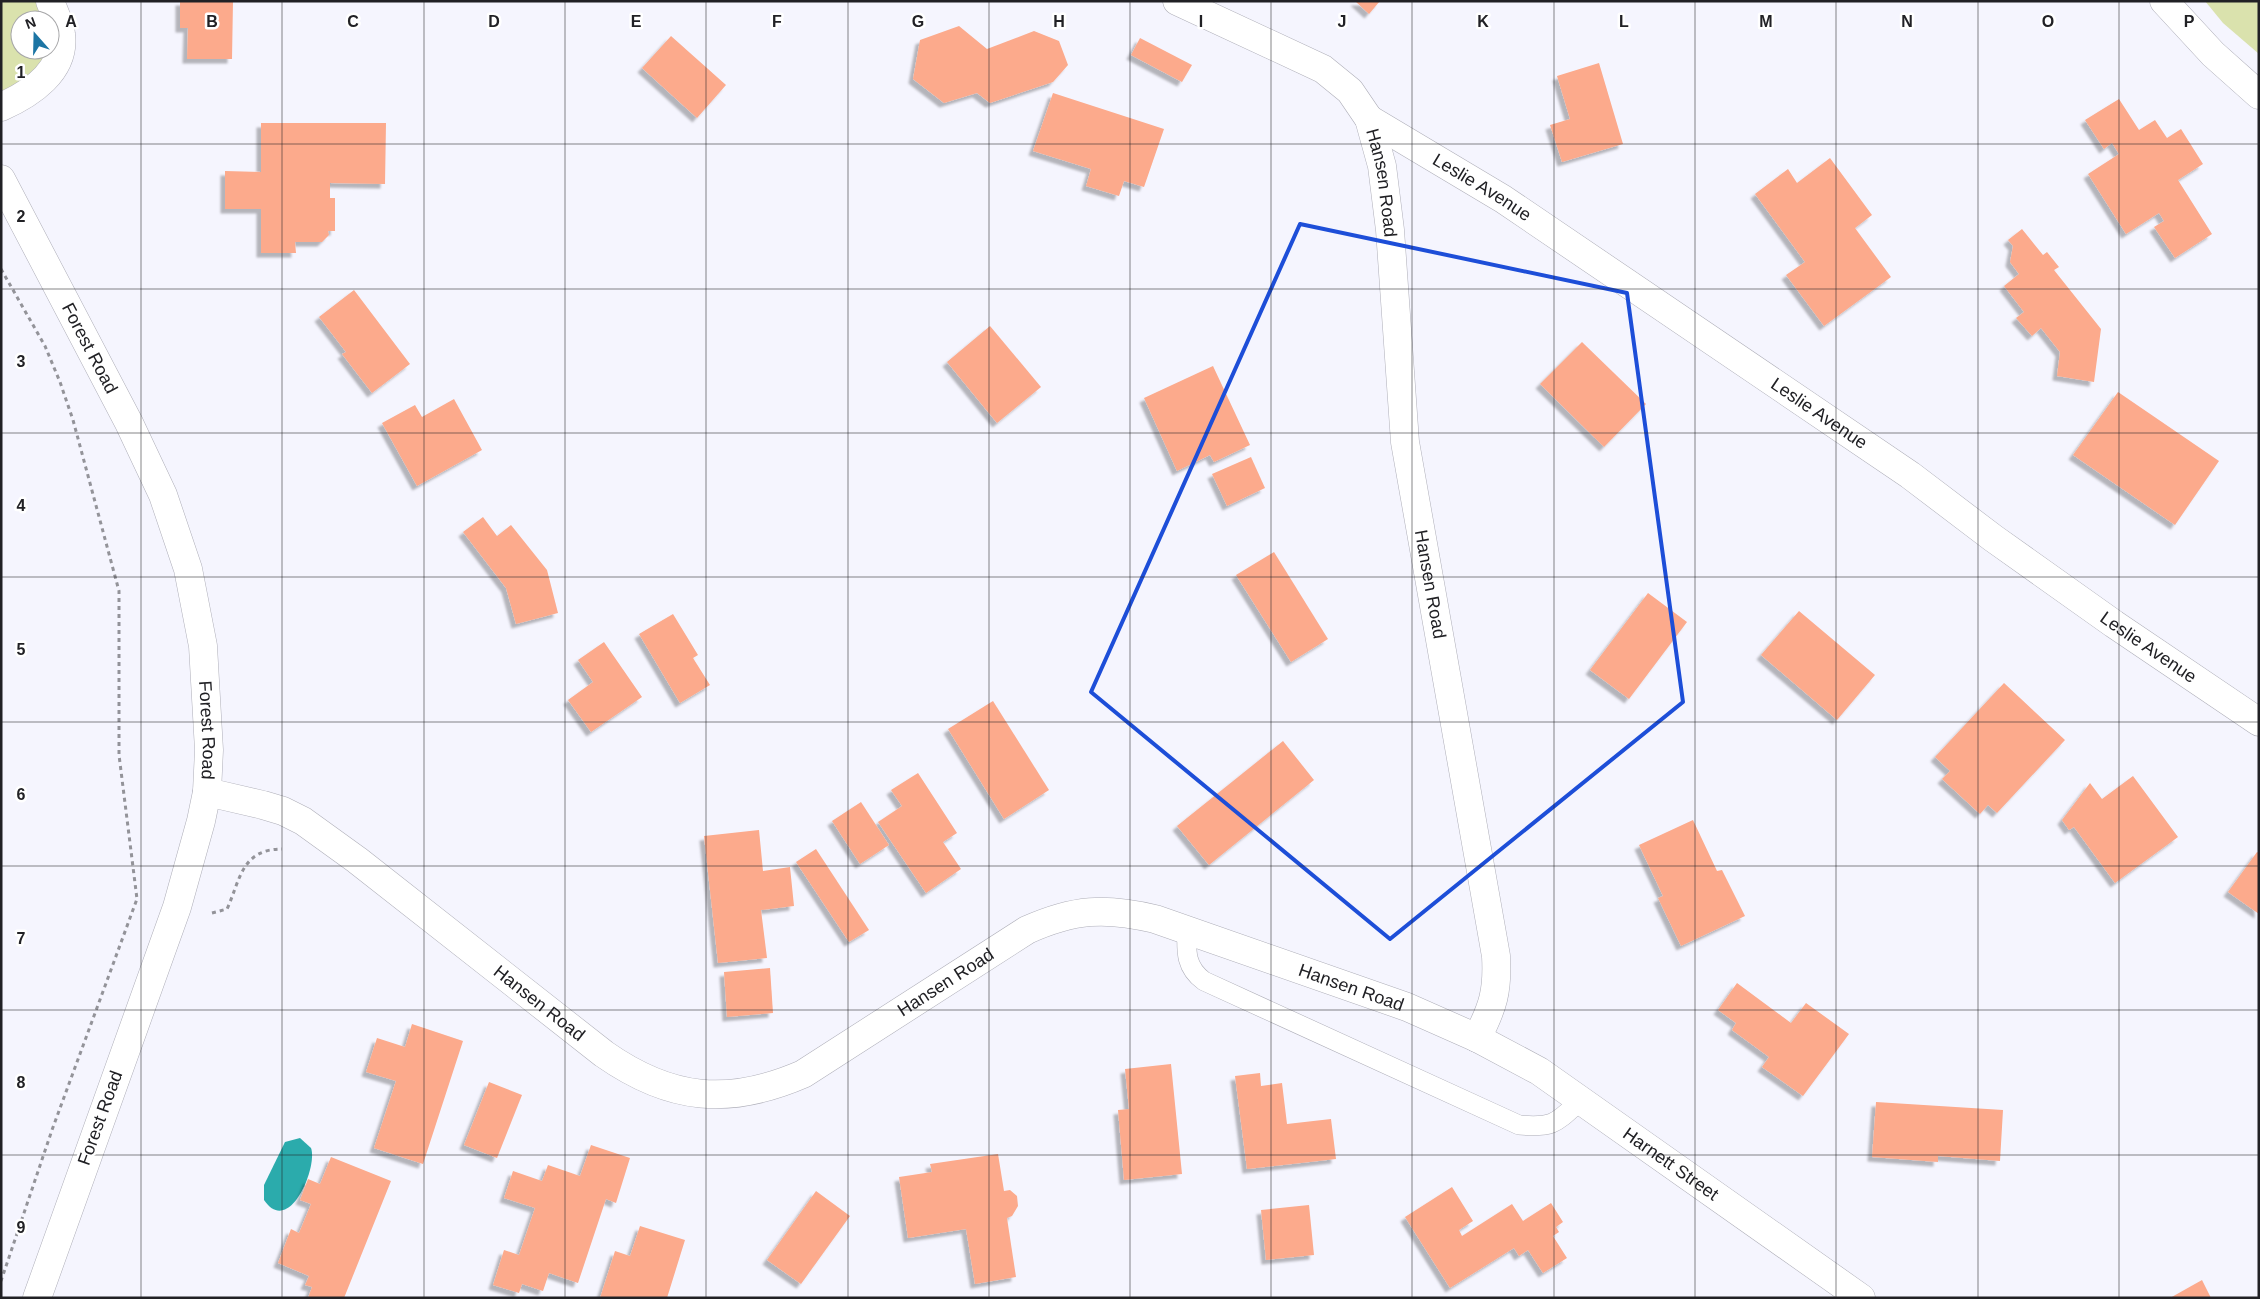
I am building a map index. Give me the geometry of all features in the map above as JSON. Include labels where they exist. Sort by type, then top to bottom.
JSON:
[{"type":"street","points":[[1,107],[36,88],[57,62],[62,48],[61,34],[50,1]]},
{"type":"street","name":"Hansen Road","points":[[207,792],[284,811],[303,821],[357,860],[628,1071],[655,1083],[687,1092],[718,1095],[747,1094],[774,1087],[803,1074],[1027,930],[1051,920],[1097,911],[1122,911],[1155,919],[1187,932],[1407,1007],[1478,1038],[1492,1007],[1497,976],[1496,956],[1405,442],[1390,230],[1382,166],[1369,119],[1350,91],[1323,69],[1177,1]]},
{"type":"street","points":[[2164,1],[2213,54],[2259,95]]},
{"type":"street","name":"Leslie Avenue","points":[[1369,119],[1503,200],[1910,475],[2114,624],[2259,722]]},
{"type":"street","name":"Forest Road","points":[[1,180],[129,422],[163,495],[188,568],[203,646],[209,721],[207,792],[201,822],[177,907],[37,1298]]},
{"type":"street","name":"Harnett Street","points":[[1478,1038],[1539,1071],[1861,1298]]},
{"type":"lane","points":[[1187,932],[1186,952],[1189,964],[1194,974],[1204,981],[1519,1125],[1548,1126],[1559,1120],[1581,1100]]},
{"type":"path","points":[[1,269],[45,346],[60,382],[76,430],[119,591],[119,755],[137,899],[52,1130],[1,1281]]},
{"type":"path","points":[[212,913],[227,909],[238,876],[253,858],[273,849],[290,849]]},
{"type":"highlighted area","points":[[1300,224],[1627,293],[1683,702],[1390,939],[1091,692]]},
{"type":"green space","points":[[1,1],[50,1],[52,10],[10,10],[10,60],[50,60],[1,107]]},
{"type":"green space","points":[[2205,1],[2259,1],[2259,54],[2223,23]]},
{"type":"water","points":[[300,1138],[311,1148],[312,1157],[306,1183],[292,1205],[283,1210],[273,1209],[264,1200],[264,1185],[285,1142]]},
{"type":"building","points":[[180,1],[233,1],[232,59],[187,59],[188,28],[180,28]]},
{"type":"building","points":[[1355,1],[1380,1],[1369,14]]},
{"type":"building","points":[[959,26],[987,49],[1034,31],[1059,41],[1068,65],[1053,82],[990,103],[977,93],[944,103],[913,79],[920,40]]},
{"type":"building","points":[[671,36],[726,85],[697,118],[642,68]]},
{"type":"building","points":[[1140,38],[1192,65],[1182,82],[1131,55]]},
{"type":"building","points":[[1599,63],[1623,144],[1562,162],[1550,125],[1570,119],[1557,76]]},
{"type":"building","points":[[1053,93],[1164,129],[1144,187],[1124,181],[1119,196],[1086,186],[1091,169],[1033,151]]},
{"type":"building","points":[[2119,99],[2139,130],[2155,120],[2167,138],[2181,129],[2203,164],[2178,180],[2212,234],[2175,258],[2154,227],[2164,221],[2159,213],[2126,234],[2088,174],[2119,154],[2112,143],[2104,149],[2085,120]]},
{"type":"building","points":[[261,123],[386,123],[385,184],[330,183],[330,198],[335,198],[335,231],[328,231],[329,235],[322,242],[295,242],[296,253],[261,253],[261,209],[225,209],[225,171],[261,172]]},
{"type":"building","points":[[1830,158],[1872,215],[1855,228],[1891,277],[1824,326],[1786,275],[1805,262],[1755,194],[1788,169],[1797,183]]},
{"type":"building","points":[[2022,229],[2043,255],[2047,252],[2059,267],[2054,270],[2101,329],[2094,382],[2057,376],[2060,352],[2041,328],[2032,336],[2016,318],[2024,312],[2004,286],[2019,274],[2010,262],[2013,246],[2008,240]]},
{"type":"building","points":[[354,290],[410,364],[372,393],[342,354],[346,352],[319,317]]},
{"type":"building","points":[[990,326],[1041,387],[997,423],[947,362]]},
{"type":"building","points":[[1582,342],[1646,404],[1604,447],[1540,384]]},
{"type":"building","points":[[1213,366],[1250,445],[1214,462],[1210,455],[1177,471],[1144,398]]},
{"type":"building","points":[[2118,392],[2219,461],[2175,525],[2073,455]]},
{"type":"building","points":[[454,399],[482,450],[417,486],[382,423],[415,405],[422,417]]},
{"type":"building","points":[[1251,457],[1265,488],[1227,506],[1212,474]]},
{"type":"building","points":[[483,517],[497,536],[511,525],[547,570],[558,613],[516,624],[506,588],[463,532]]},
{"type":"building","points":[[1274,552],[1328,639],[1291,662],[1236,575]]},
{"type":"building","points":[[1648,593],[1687,622],[1629,699],[1590,670]]},
{"type":"building","points":[[1799,611],[1875,675],[1837,720],[1761,655]]},
{"type":"building","points":[[673,614],[698,655],[693,658],[710,685],[680,703],[639,634]]},
{"type":"building","points":[[604,642],[642,697],[591,732],[568,700],[593,682],[578,660]]},
{"type":"building","points":[[2004,683],[2065,740],[1997,813],[1988,805],[1980,814],[1942,779],[1950,771],[1935,757]]},
{"type":"building","points":[[993,701],[1049,790],[1004,819],[948,729]]},
{"type":"building","points":[[1283,741],[1314,780],[1209,865],[1177,826]]},
{"type":"building","points":[[918,773],[957,833],[943,842],[961,869],[926,893],[878,822],[902,806],[891,790]]},
{"type":"building","points":[[2133,776],[2178,837],[2115,883],[2074,827],[2069,830],[2062,820],[2090,783],[2102,799]]},
{"type":"building","points":[[861,802],[889,845],[860,864],[832,821]]},
{"type":"building","points":[[1693,820],[1717,871],[1722,870],[1745,916],[1681,946],[1658,898],[1663,896],[1639,845]]},
{"type":"building","points":[[759,830],[763,871],[790,867],[794,906],[761,910],[767,958],[718,963],[704,836]]},
{"type":"building","points":[[816,849],[869,930],[849,942],[796,862]]},
{"type":"building","points":[[2257,852],[2259,853],[2259,914],[2228,892]]},
{"type":"building","points":[[770,968],[773,1013],[727,1017],[724,972]]},
{"type":"building","points":[[1737,983],[1791,1023],[1806,1003],[1849,1034],[1803,1096],[1762,1067],[1769,1057],[1732,1030],[1736,1023],[1718,1010]]},
{"type":"building","points":[[412,1024],[463,1041],[423,1164],[374,1148],[396,1081],[366,1072],[377,1038],[405,1047]]},
{"type":"building","points":[[1171,1064],[1182,1174],[1124,1180],[1118,1110],[1129,1109],[1125,1069]]},
{"type":"building","points":[[1260,1073],[1261,1086],[1282,1083],[1287,1124],[1331,1119],[1336,1159],[1247,1169],[1235,1076]]},
{"type":"building","points":[[489,1082],[522,1095],[497,1158],[464,1145]]},
{"type":"building","points":[[1876,1102],[2003,1110],[2000,1161],[1938,1156],[1938,1162],[1872,1157]]},
{"type":"building","points":[[591,1145],[630,1158],[616,1203],[606,1199],[578,1283],[549,1273],[543,1291],[522,1284],[519,1293],[493,1285],[504,1250],[519,1255],[535,1208],[504,1198],[513,1171],[542,1181],[548,1165],[580,1176]]},
{"type":"building","points":[[998,1154],[1004,1191],[1010,1190],[1017,1196],[1018,1206],[1012,1216],[1007,1218],[1016,1277],[975,1284],[966,1229],[908,1238],[899,1177],[932,1172],[930,1164]]},
{"type":"building","points":[[331,1157],[391,1181],[344,1298],[308,1298],[312,1287],[305,1285],[309,1276],[278,1263],[291,1229],[299,1233],[311,1204],[300,1200],[308,1179],[320,1184]]},
{"type":"building","points":[[1452,1187],[1473,1221],[1459,1230],[1462,1236],[1512,1204],[1523,1221],[1551,1203],[1563,1222],[1556,1227],[1559,1232],[1553,1236],[1567,1258],[1543,1273],[1528,1250],[1519,1256],[1514,1248],[1450,1288],[1405,1217]]},
{"type":"building","points":[[816,1191],[850,1216],[801,1284],[767,1260]]},
{"type":"building","points":[[1309,1205],[1314,1255],[1266,1260],[1261,1210]]},
{"type":"building","points":[[640,1226],[685,1240],[667,1298],[600,1298],[615,1251],[630,1256]]},
{"type":"building","points":[[2202,1280],[2211,1298],[2170,1298]]}]
